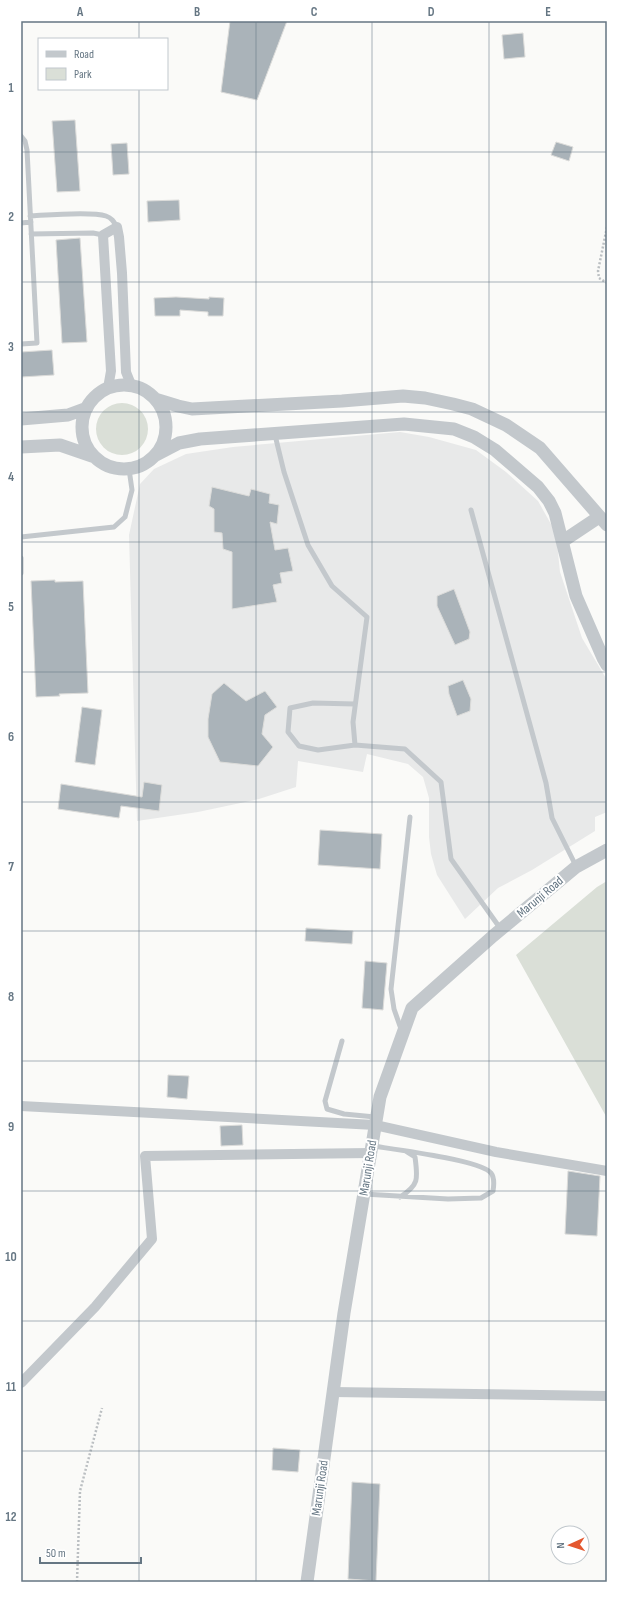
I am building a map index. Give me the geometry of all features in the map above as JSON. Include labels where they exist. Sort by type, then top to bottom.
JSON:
[{"type":"street","points":[[108,388],[111,371],[103,235],[117,227],[122,273],[126,372],[132,386]]},
{"type":"street","points":[[92,456],[84,441],[82,424],[87,408],[97,396],[108,388],[119,385],[132,386],[142,389],[155,399],[192,409],[342,401],[403,396],[425,398],[472,409],[506,425],[540,448],[603,521],[563,541]]},
{"type":"street","points":[[155,399],[164,417],[166,428],[165,437],[156,455]]},
{"type":"street","points":[[21,419],[68,414],[87,408]]},
{"type":"street","points":[[21,447],[60,445],[92,456],[107,466],[124,470],[142,466],[156,455],[179,443],[200,439],[404,424],[454,429],[474,437],[495,450],[538,487],[549,501],[555,513],[563,541],[576,596],[607,665]]},
{"type":"street","name":"Marunji Road","points":[[307,1582],[344,1313],[380,1097],[412,1008],[576,867],[607,850]]},
{"type":"street","points":[[21,1106],[376,1121],[496,1152],[607,1171]]},
{"type":"street","points":[[21,1383],[95,1307],[152,1239],[145,1156],[371,1150]]},
{"type":"street","points":[[333,1392],[607,1396]]},
{"type":"lane","points":[[21,136],[25,141],[27,150],[37,343],[21,344]]},
{"type":"lane","points":[[30,216],[96,214],[114,221],[117,227]]},
{"type":"lane","points":[[21,223],[31,222]]},
{"type":"lane","points":[[31,234],[93,233],[103,235]]},
{"type":"lane","points":[[275,434],[284,472],[308,545],[332,586],[366,617],[353,722],[355,745]]},
{"type":"lane","points":[[21,537],[114,527],[125,517],[132,490],[129,469]]},
{"type":"lane","points":[[471,510],[546,783],[552,818],[576,867]]},
{"type":"lane","points":[[21,558],[21,573]]},
{"type":"lane","points":[[355,704],[313,704],[290,708],[288,732],[299,746],[318,750],[355,745],[405,749],[441,782],[451,859],[501,930]]},
{"type":"lane","points":[[402,1034],[394,1009],[391,989],[410,816]]},
{"type":"lane","points":[[342,1041],[325,1101],[327,1109],[376,1121]]},
{"type":"lane","points":[[364,1194],[448,1199],[481,1198],[493,1191],[494,1181],[491,1172],[481,1167],[404,1150],[371,1150]]},
{"type":"lane","points":[[400,1197],[410,1191],[415,1185],[417,1172],[415,1157],[404,1150]]},
{"type":"path","points":[[607,227],[598,271],[599,278],[607,282]]},
{"type":"path","points":[[77,1582],[80,1491],[102,1408]]},
{"type":"shaded area","points":[[400,432],[429,437],[476,450],[506,472],[538,501],[556,533],[560,572],[582,638],[607,680],[607,812],[595,817],[595,831],[532,870],[498,888],[465,919],[437,875],[431,854],[429,837],[429,798],[423,777],[408,764],[367,754],[363,772],[298,761],[296,787],[259,799],[198,812],[137,821],[129,535],[140,484],[154,469],[186,454],[233,447]]},
{"type":"green space","points":[[117,403],[127,403],[141,410],[148,424],[148,434],[141,448],[127,455],[117,455],[107,451],[100,444],[96,434],[96,424],[100,414],[107,407]]},
{"type":"green space","points":[[607,881],[607,1118],[516,955],[597,887]]},
{"type":"building","points":[[230,21],[287,21],[257,100],[221,92]]},
{"type":"building","points":[[523,33],[525,57],[504,59],[502,35]]},
{"type":"building","points":[[75,120],[80,191],[57,192],[52,121]]},
{"type":"building","points":[[556,142],[573,147],[569,161],[551,155]]},
{"type":"building","points":[[127,143],[129,174],[113,175],[111,144]]},
{"type":"building","points":[[179,200],[180,220],[148,222],[147,201]]},
{"type":"building","points":[[80,238],[87,342],[62,343],[56,240]]},
{"type":"building","points":[[176,297],[209,299],[209,297],[224,298],[223,316],[208,316],[208,312],[180,310],[180,316],[155,316],[154,298]]},
{"type":"building","points":[[52,350],[54,375],[21,377],[21,352]]},
{"type":"building","points":[[212,487],[249,496],[251,489],[270,494],[269,503],[279,505],[277,524],[270,522],[275,550],[288,548],[293,571],[280,573],[282,583],[273,585],[277,602],[232,609],[232,552],[223,549],[222,533],[214,532],[214,509],[209,506]]},
{"type":"building","points":[[55,580],[55,582],[83,581],[88,693],[59,694],[60,696],[36,697],[31,581]]},
{"type":"building","points":[[454,589],[470,632],[469,639],[455,645],[437,606],[437,596]]},
{"type":"building","points":[[463,680],[471,699],[470,711],[457,716],[449,694],[448,686]]},
{"type":"building","points":[[224,683],[246,701],[265,691],[277,707],[265,715],[262,734],[273,747],[258,766],[220,762],[208,737],[208,719],[212,694]]},
{"type":"building","points":[[82,707],[102,710],[95,765],[75,762]]},
{"type":"building","points":[[144,782],[162,785],[159,811],[121,806],[119,818],[58,809],[61,784],[142,797]]},
{"type":"building","points":[[320,830],[382,834],[380,869],[318,865]]},
{"type":"building","points":[[306,928],[353,931],[352,944],[305,941]]},
{"type":"building","points":[[365,961],[387,963],[383,1010],[362,1008]]},
{"type":"building","points":[[168,1075],[189,1076],[187,1099],[167,1097]]},
{"type":"building","points":[[242,1125],[243,1145],[221,1146],[220,1126]]},
{"type":"building","points":[[568,1171],[600,1176],[597,1236],[565,1234]]},
{"type":"building","points":[[273,1448],[300,1450],[298,1472],[272,1470]]},
{"type":"building","points":[[352,1482],[380,1484],[376,1581],[348,1579]]}]
